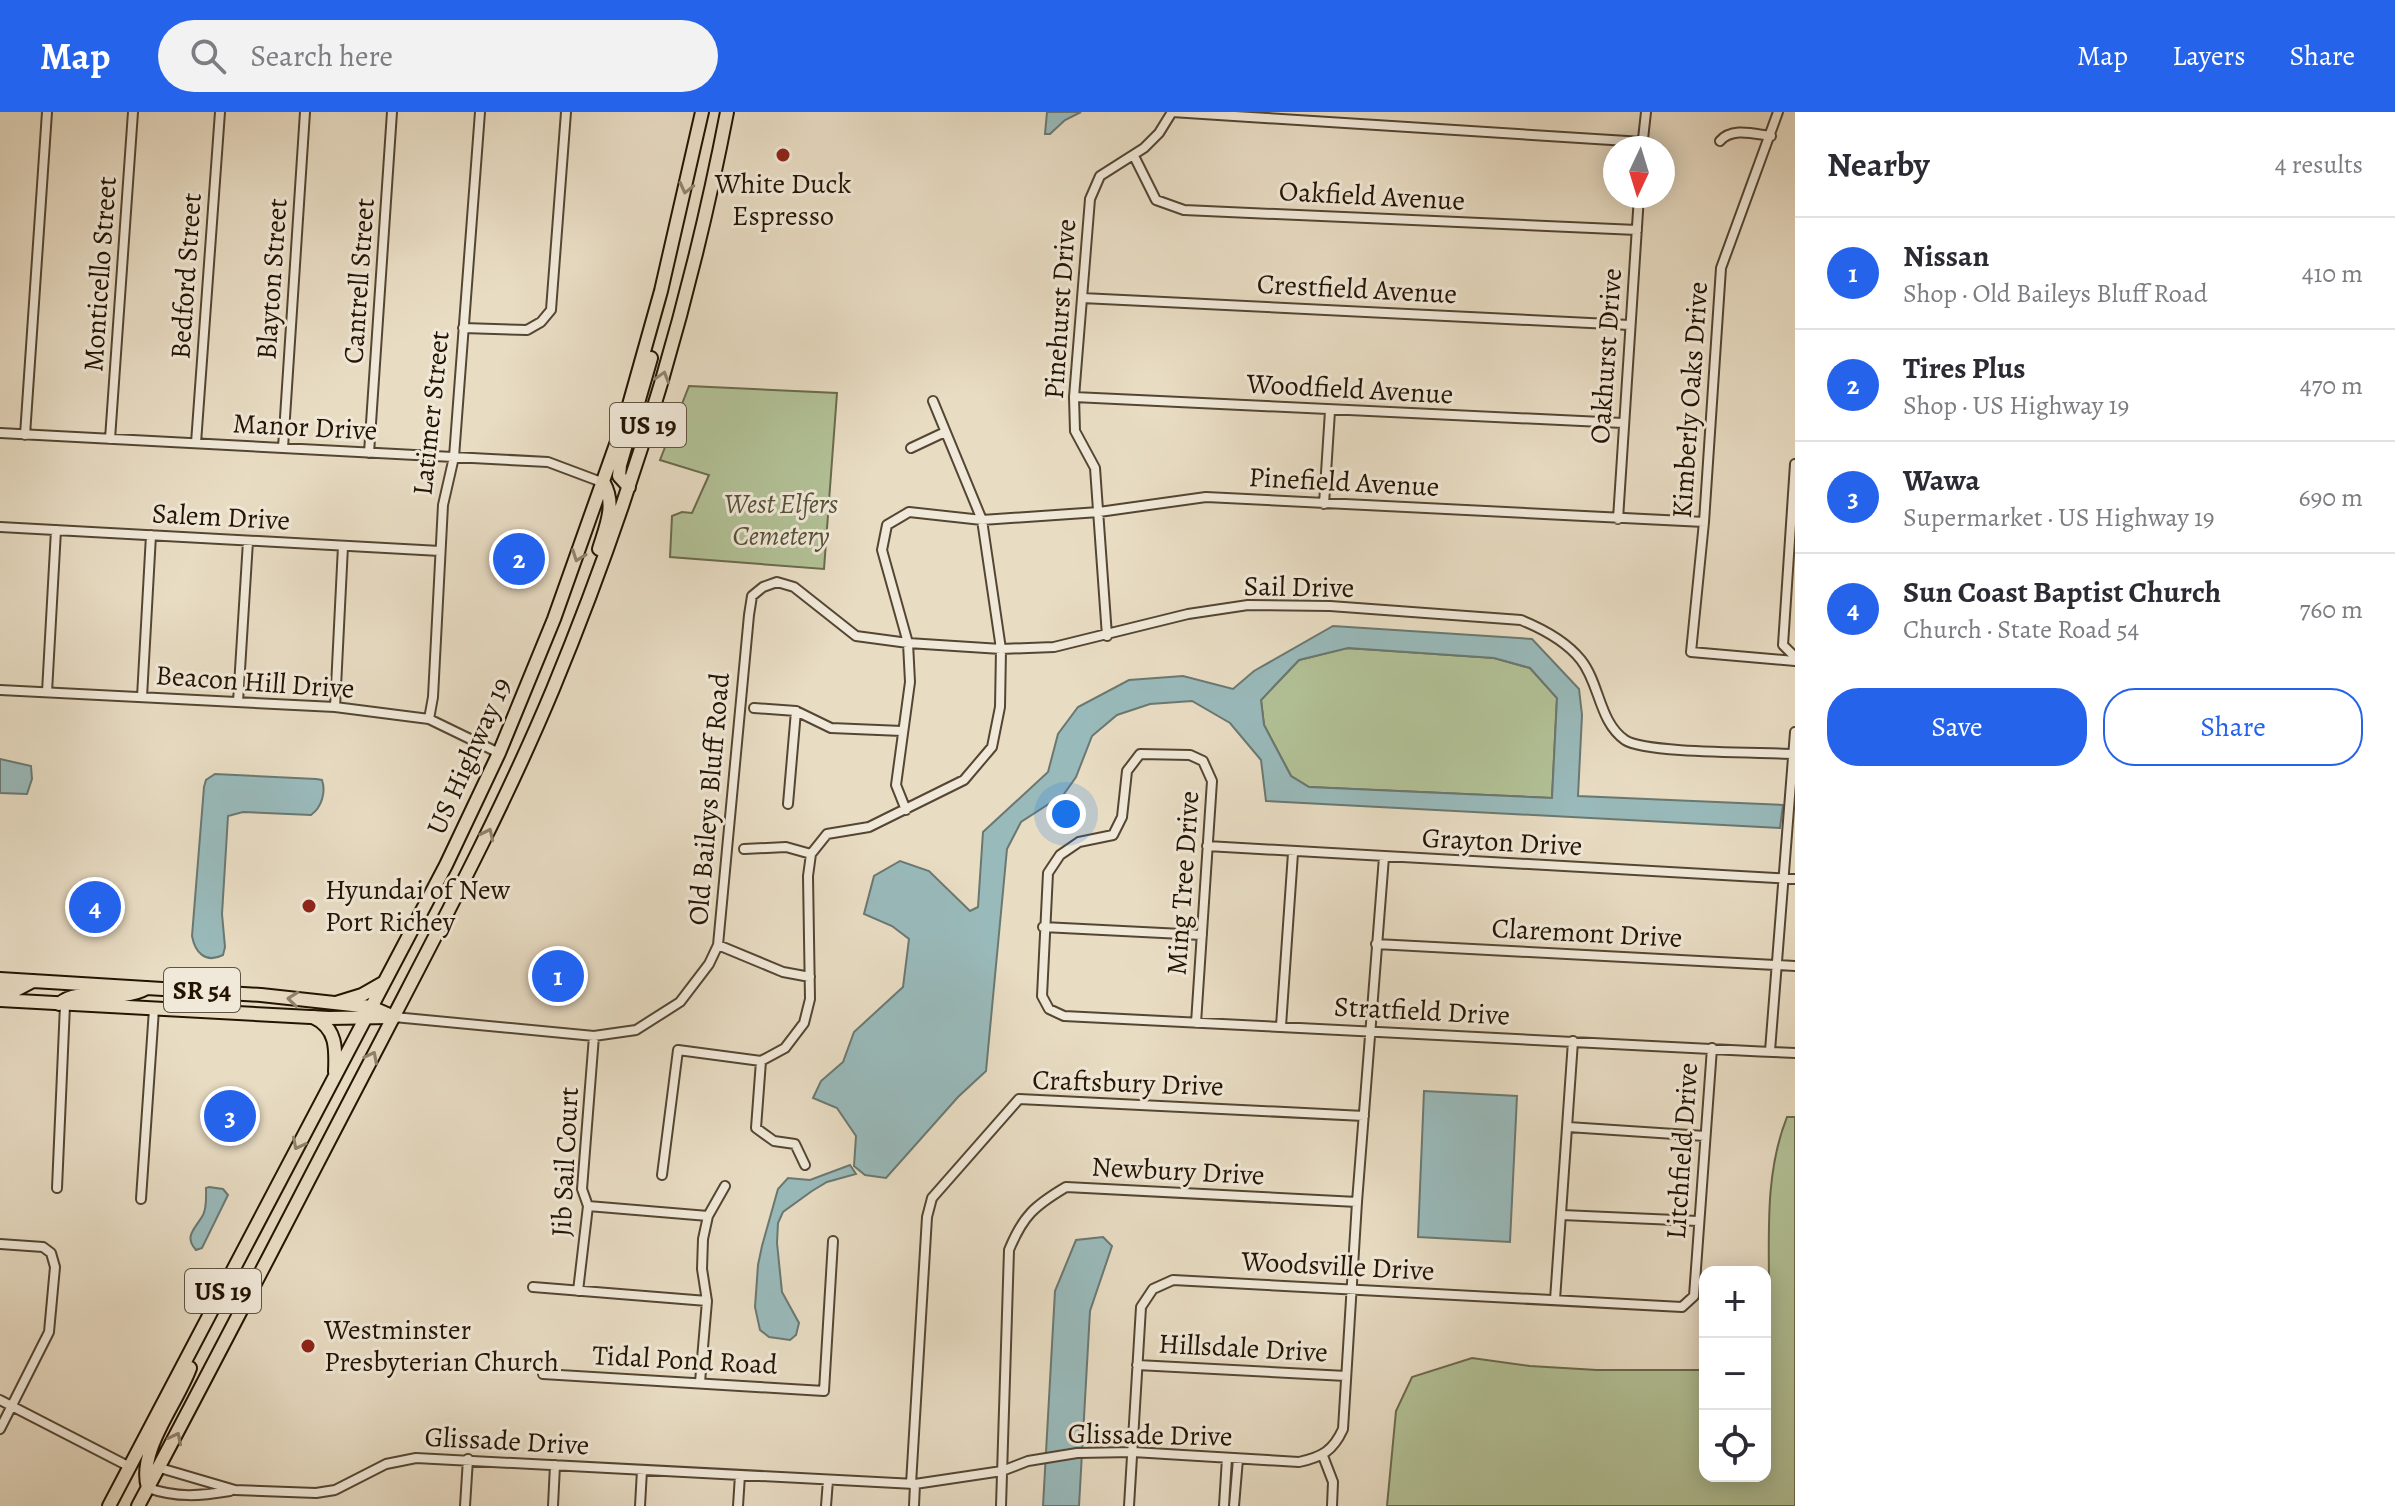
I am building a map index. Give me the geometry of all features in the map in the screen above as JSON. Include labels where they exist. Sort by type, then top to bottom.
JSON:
[{"type":"main road","name":"US Highway 19","points":[[109,1506],[203,1332],[458,840],[499,753],[554,619],[604,483],[648,339],[677,228],[702,112]]},
{"type":"main road","name":"US Highway 19","points":[[138,1506],[461,889],[521,764],[585,610],[629,487],[685,295],[727,112]]},
{"type":"main road","points":[[629,487],[619,476],[620,465],[652,353],[648,339]]},
{"type":"main road","points":[[585,610],[591,573],[610,516],[610,499],[604,483]]},
{"type":"main road","name":"SR 54","points":[[0,979],[149,987],[336,1003],[394,1017]]},
{"type":"main road","points":[[336,1003],[362,995],[385,980]]},
{"type":"main road","points":[[0,990],[16,990],[33,981]]},
{"type":"main road","points":[[62,1004],[71,996],[124,997],[149,987]]},
{"type":"main road","name":"SR 54","points":[[0,1000],[313,1017],[368,1013]]},
{"type":"main road","points":[[313,1017],[325,1024],[335,1040],[334,1075]]},
{"type":"main road","points":[[148,1488],[144,1476],[148,1454],[184,1385],[203,1332]]},
{"type":"street","points":[[25,435],[47,112]]},
{"type":"street","name":"Monticello Street","points":[[110,439],[133,112]]},
{"type":"street","name":"Bedford Street","points":[[196,443],[220,112]]},
{"type":"street","name":"Blayton Street","points":[[283,448],[305,112]]},
{"type":"street","name":"Cantrell Street","points":[[369,453],[392,112]]},
{"type":"street","name":"Latimer Street","points":[[429,719],[433,697],[443,505],[454,457],[480,112]]},
{"type":"street","points":[[463,328],[527,330],[541,322],[551,310],[566,112]]},
{"type":"street","points":[[1172,112],[1603,142]]},
{"type":"street","name":"Pinehurst Drive","points":[[1107,636],[1095,468],[1075,431],[1074,397],[1090,199],[1100,176],[1134,156],[1159,133],[1172,112]]},
{"type":"street","points":[[1644,136],[1646,112]]},
{"type":"street","name":"Kimberly Oaks Drive","points":[[1778,112],[1721,268],[1704,522],[1691,652],[1795,659]]},
{"type":"street","points":[[1720,141],[1726,134],[1737,132],[1771,136]]},
{"type":"street","name":"Oakfield Avenue","points":[[1134,156],[1156,200],[1184,210],[1637,230]]},
{"type":"street","name":"Oakhurst Drive","points":[[1618,519],[1638,208]]},
{"type":"street","name":"Crestfield Avenue","points":[[1082,298],[1630,325]]},
{"type":"street","name":"Woodfield Avenue","points":[[1074,397],[1623,423]]},
{"type":"street","points":[[662,1175],[678,1050],[761,1061],[785,1048],[804,1023],[810,999],[808,876],[811,854],[827,834],[869,827],[964,780],[992,747],[1000,707],[1001,649],[982,520],[933,401]]},
{"type":"street","points":[[1324,504],[1330,411]]},
{"type":"street","points":[[911,448],[945,432]]},
{"type":"street","name":"Manor Drive","points":[[0,433],[548,462],[604,483]]},
{"type":"street","points":[[1795,464],[1783,645],[1795,659]]},
{"type":"street","name":"Pinefield Avenue","points":[[906,810],[896,785],[910,682],[908,643],[882,550],[887,525],[909,512],[982,520],[1099,512],[1206,497],[1704,522]]},
{"type":"street","name":"Salem Drive","points":[[0,527],[440,551]]},
{"type":"street","points":[[47,692],[56,530]]},
{"type":"street","points":[[142,697],[151,535]]},
{"type":"street","points":[[238,702],[248,541]]},
{"type":"street","points":[[335,707],[343,546]]},
{"type":"street","name":"Sail Drive","points":[[763,587],[777,582],[794,587],[856,636],[1001,649],[1054,647],[1188,614],[1248,605],[1330,606],[1521,620],[1548,631],[1582,661],[1614,731],[1628,742],[1680,750],[1794,754]]},
{"type":"street","name":"Old Baileys Bluff Road","points":[[394,1017],[594,1036],[636,1030],[680,1002],[709,964],[718,945],[749,615],[752,596],[763,587]]},
{"type":"street","name":"Beacon Hill Drive","points":[[0,690],[335,707],[429,719],[499,753]]},
{"type":"street","points":[[754,708],[796,711],[831,728],[902,731]]},
{"type":"street","points":[[788,804],[796,711]]},
{"type":"street","points":[[1770,1051],[1777,966],[1790,879],[1795,732]]},
{"type":"street","name":"Ming Tree Drive","points":[[1043,927],[1048,873],[1060,855],[1079,842],[1113,835],[1122,817],[1127,771],[1140,754],[1190,755],[1203,761],[1212,781],[1196,1023]]},
{"type":"street","name":"Grayton Drive","points":[[1207,846],[1790,879]]},
{"type":"street","points":[[744,849],[786,847],[811,854]]},
{"type":"street","points":[[1281,1026],[1293,853]]},
{"type":"street","points":[[1332,1506],[1333,1482],[1323,1456],[1336,1445],[1343,1429],[1384,857]]},
{"type":"street","points":[[1043,927],[1202,935]]},
{"type":"street","name":"Stratfield Drive","points":[[1043,927],[1042,996],[1049,1009],[1064,1016],[1795,1053]]},
{"type":"street","name":"Claremont Drive","points":[[1376,944],[1795,966]]},
{"type":"street","points":[[718,945],[783,972],[810,977]]},
{"type":"street","points":[[57,1188],[62,1004]]},
{"type":"street","points":[[141,1199],[154,1009]]},
{"type":"street","name":"Jib Sail Court","points":[[578,1291],[588,1206],[582,1189],[594,1036]]},
{"type":"street","points":[[1555,1300],[1573,1041]]},
{"type":"street","name":"Litchfield Drive","points":[[1688,1304],[1694,1296],[1712,1048]]},
{"type":"street","points":[[761,1061],[756,1128],[774,1141],[795,1144],[805,1165]]},
{"type":"street","name":"Craftsbury Drive","points":[[913,1484],[927,1217],[932,1198],[1019,1099],[1364,1116]]},
{"type":"street","points":[[1568,1127],[1705,1136]]},
{"type":"street","points":[[700,1382],[707,1301],[702,1269],[703,1239],[708,1216],[725,1186]]},
{"type":"street","name":"Newbury Drive","points":[[1001,1506],[1009,1250],[1020,1225],[1041,1202],[1066,1187],[1357,1202]]},
{"type":"street","points":[[588,1206],[708,1216]]},
{"type":"street","points":[[1562,1215],[1698,1221]]},
{"type":"street","name":"Tidal Pond Road","points":[[543,1374],[824,1391],[833,1241]]},
{"type":"street","points":[[0,1244],[43,1247],[51,1253],[55,1267],[49,1332],[0,1429]]},
{"type":"street","name":"Woodsville Drive","points":[[1129,1506],[1141,1307],[1153,1289],[1173,1280],[1682,1307],[1688,1304]]},
{"type":"street","points":[[533,1287],[707,1301]]},
{"type":"street","name":"Hillsdale Drive","points":[[1137,1365],[1346,1376]]},
{"type":"street","points":[[0,1400],[130,1467]]},
{"type":"street","name":"Glissade Drive","points":[[148,1488],[171,1496],[198,1496],[235,1490],[316,1493],[335,1490],[401,1459],[468,1459],[913,1484],[1002,1471],[1054,1456],[1133,1452],[1299,1462],[1323,1456]]},
{"type":"street","points":[[1224,1506],[1227,1458]]},
{"type":"street","points":[[465,1506],[468,1459]]},
{"type":"street","points":[[1234,1506],[1238,1459]]},
{"type":"street","points":[[553,1506],[555,1465]]},
{"type":"street","name":"Glissade Drive","points":[[160,1468],[235,1490]]},
{"type":"street","points":[[640,1506],[642,1470]]},
{"type":"street","points":[[738,1506],[740,1475]]},
{"type":"street","points":[[826,1506],[828,1480]]},
{"type":"street","points":[[913,1484],[914,1506]]},
{"type":"street","points":[[1225,1489],[1235,1490]]},
{"type":"green space","name":"West Elfers Cemetery","points":[[689,386],[837,393],[824,569],[670,557],[672,516],[682,512],[692,513],[709,475],[660,460]]},
{"type":"green space","points":[[1347,648],[1494,658],[1530,668],[1557,698],[1552,798],[1309,787],[1291,776],[1264,725],[1261,700],[1299,660]]},
{"type":"green space","points":[[1787,1117],[1795,1117],[1795,1506],[1387,1506],[1396,1411],[1412,1377],[1472,1358],[1530,1366],[1597,1370],[1699,1370],[1699,1482],[1771,1482],[1769,1225],[1772,1181]]},
{"type":"water","points":[[1047,112],[1081,112],[1065,120],[1050,134],[1045,134]]},
{"type":"water","points":[[1333,626],[1532,639],[1579,689],[1582,715],[1578,796],[1783,805],[1780,828],[1266,801],[1261,760],[1230,723],[1192,701],[1150,704],[1117,715],[1092,736],[1076,777],[1064,794],[1021,822],[1007,849],[986,1071],[958,1097],[886,1178],[865,1175],[854,1166],[856,1136],[837,1108],[813,1098],[821,1081],[843,1062],[854,1032],[903,987],[909,939],[892,926],[864,914],[874,876],[900,861],[929,871],[970,911],[978,907],[983,832],[1048,772],[1058,734],[1078,707],[1129,680],[1183,676],[1233,689],[1254,671]],"holes":[[[1348,648],[1494,658],[1530,668],[1557,698],[1552,798],[1309,787],[1291,776],[1264,725],[1261,700],[1299,660]]]},
{"type":"water","points":[[0,759],[31,766],[32,779],[27,794],[0,793]]},
{"type":"water","points":[[215,774],[316,779],[322,780],[324,789],[320,804],[311,815],[243,812],[228,816],[222,914],[225,947],[223,955],[211,958],[198,951],[192,936],[204,787],[206,780]]},
{"type":"water","points":[[1424,1091],[1517,1096],[1510,1242],[1418,1237]]},
{"type":"water","points":[[850,1165],[856,1174],[827,1182],[783,1212],[778,1223],[777,1243],[782,1292],[799,1323],[796,1335],[790,1340],[769,1337],[760,1330],[755,1307],[758,1265],[778,1189],[788,1178],[810,1180]]},
{"type":"water","points":[[206,1188],[223,1189],[228,1195],[202,1248],[196,1250],[191,1236],[204,1212]]},
{"type":"water","points":[[1103,1237],[1112,1246],[1090,1311],[1079,1506],[1043,1506],[1055,1291],[1076,1240]]},
{"type":"place","name":"White Duck Espresso","points":[[783,155]]},
{"type":"place","name":"Tires Plus","points":[[519,559]]},
{"type":"place","name":"Hyundai of New Port Richey","points":[[309,906]]},
{"type":"place","name":"Sun Coast Baptist Church","points":[[95,907]]},
{"type":"place","name":"Nissan","points":[[558,976]]},
{"type":"place","name":"Wawa","points":[[230,1116]]},
{"type":"place","name":"Westminster Presbyterian Church","points":[[308,1346]]}]
